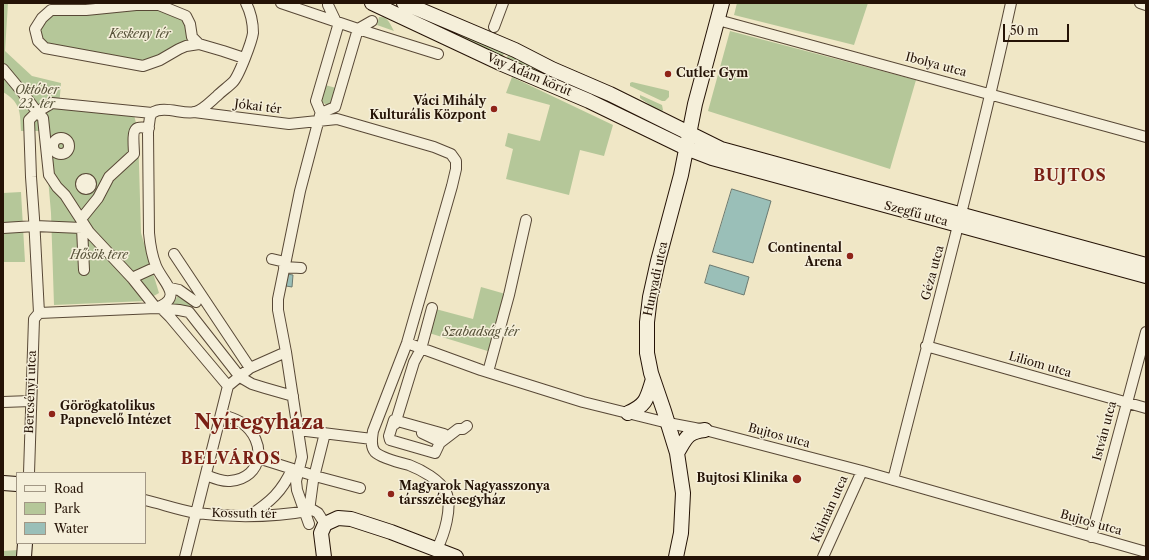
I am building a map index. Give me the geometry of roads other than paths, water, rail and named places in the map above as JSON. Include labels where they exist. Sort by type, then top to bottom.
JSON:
[{"type":"street","name":"Jókai tér","points":[[194,112],[208,104],[233,82],[239,74],[253,34],[251,14],[246,3]]},
{"type":"street","points":[[281,3],[438,54]]},
{"type":"street","name":"Vay Ádám körút","points":[[372,3],[502,64],[619,114],[686,148]]},
{"type":"street","name":"Hunyadi utca","points":[[676,557],[681,533],[683,493],[677,453],[648,359],[647,322],[650,298],[658,260],[681,175],[695,104],[722,3]]},
{"type":"street","name":"Géza utca","points":[[893,480],[926,346],[992,94],[1012,3]]},
{"type":"street","points":[[1140,3],[1146,4]]},
{"type":"street","name":"Vay Ádám körút","points":[[406,4],[515,50],[552,69],[610,94],[689,133]]},
{"type":"street","points":[[199,44],[192,36],[190,24],[186,16],[159,5],[136,5],[86,10],[51,10],[42,18],[35,29],[38,41],[45,48],[142,66],[160,60],[182,47],[199,44],[223,50],[244,58]]},
{"type":"street","points":[[249,516],[269,503],[295,470],[302,457],[278,310],[278,299],[300,191],[320,117],[316,101],[338,26],[334,21],[328,5]]},
{"type":"street","points":[[494,27],[503,5]]},
{"type":"street","name":"Ibolya utca","points":[[718,20],[1146,136]]},
{"type":"street","points":[[320,117],[335,107],[358,29],[372,21]]},
{"type":"street","points":[[3,69],[23,93],[36,112],[43,118],[50,147],[50,175],[57,187],[65,195],[84,226],[158,308],[170,317],[228,386],[250,368],[286,352]]},
{"type":"street","points":[[218,95],[217,102],[220,111],[227,116]]},
{"type":"street","points":[[158,308],[169,298],[170,288],[156,267],[150,245],[149,128],[152,113],[52,104],[36,112],[29,120],[39,313],[158,308],[189,312],[240,377],[252,384],[293,396]]},
{"type":"street","name":"Jókai tér","points":[[152,113],[155,110],[194,112],[289,124],[320,117],[337,119],[434,147],[452,154],[456,161],[456,169],[407,343]]},
{"type":"street","points":[[84,270],[84,226],[109,177],[134,154],[135,129],[149,128]]},
{"type":"street","name":"Szegfű utca","points":[[689,133],[721,149],[1146,276]]},
{"type":"street","name":"Szegfű utca","points":[[686,148],[712,158],[1146,265]]},
{"type":"street","points":[[65,195],[86,187],[98,198]]},
{"type":"street","points":[[488,372],[509,294],[526,220]]},
{"type":"street","points":[[3,228],[35,226],[84,226]]},
{"type":"street","points":[[174,254],[250,368]]},
{"type":"street","points":[[272,259],[301,268]]},
{"type":"street","points":[[132,278],[156,267]]},
{"type":"street","points":[[170,288],[179,290],[196,302]]},
{"type":"street","points":[[396,423],[414,362],[421,349],[432,308]]},
{"type":"street","name":"Bercsényi utca","points":[[29,472],[34,319],[39,313]]},
{"type":"street","name":"István utca","points":[[1091,537],[1146,332]]},
{"type":"street","points":[[407,343],[373,431],[372,446],[375,452],[387,458],[414,467],[430,475],[446,492],[448,502],[447,521],[437,549]]},
{"type":"street","name":"Bujtos utca","points":[[407,343],[488,372],[583,402],[668,423],[705,430],[862,471],[1146,552]]},
{"type":"street","name":"Liliom utca","points":[[926,346],[1146,408]]},
{"type":"street","points":[[628,413],[638,409],[642,405],[648,394],[653,379]]},
{"type":"street","name":"Kossuth tér","points":[[228,386],[206,475],[195,512],[249,516],[307,512]]},
{"type":"street","points":[[3,402],[31,401]]},
{"type":"street","points":[[206,475],[222,481],[244,478],[254,470],[258,458],[258,443],[252,433],[241,422],[221,414]]},
{"type":"street","points":[[394,420],[396,423],[444,434],[435,453],[390,440],[389,436],[394,420]]},
{"type":"street","points":[[396,423],[441,442]]},
{"type":"street","points":[[298,426],[325,433],[372,439]]},
{"type":"street","points":[[441,442],[458,429],[462,429],[467,426]]},
{"type":"street","points":[[677,453],[688,435],[694,431],[705,430]]},
{"type":"street","points":[[414,446],[420,432]]},
{"type":"street","points":[[307,512],[325,433]]},
{"type":"street","points":[[258,458],[314,476],[360,488]]},
{"type":"street","points":[[295,470],[297,490],[307,512],[309,524]]},
{"type":"street","name":"Kálmán utca","points":[[823,557],[862,471]]},
{"type":"street","points":[[3,483],[16,484]]},
{"type":"street","points":[[146,500],[195,512],[185,557]]},
{"type":"street","points":[[307,512],[313,510],[318,513],[325,524]]},
{"type":"street","points":[[324,557],[321,544],[321,533],[325,524],[338,518],[351,519],[456,557]]},
{"type":"water","points":[[732,189],[771,201],[753,263],[713,252]]},
{"type":"water","points":[[710,265],[749,277],[744,295],[705,283]]},
{"type":"water","points":[[287,274],[293,275],[292,287],[286,286]]},
{"type":"place","name":"Cutler Gym","points":[[668,74]]},
{"type":"place","name":"Váci Mihály Kulturális Központ","points":[[494,109]]},
{"type":"place","name":"Continental Arena","points":[[850,256]]},
{"type":"place","name":"Görögkatolikus Papnevelő Intézet","points":[[52,414]]},
{"type":"place","name":"Bujtosi Klinika","points":[[797,479]]},
{"type":"place","name":"Magyarok Nagyasszonya társszékesegyház","points":[[391,494]]},
{"type":"district","name":"BUJTOS","points":[[1070,176]]},
{"type":"district","name":"Nyíregyháza","points":[[259,423]]},
{"type":"district","name":"BELVÁROS","points":[[231,459]]},
{"type":"park label","name":"Keskeny tér","points":[[140,35]]},
{"type":"park label","name":"Október 23. tér","points":[[37,98]]},
{"type":"park label","name":"Hősök tere","points":[[99,256]]},
{"type":"park label","name":"Szabadság tér","points":[[481,333]]}]
